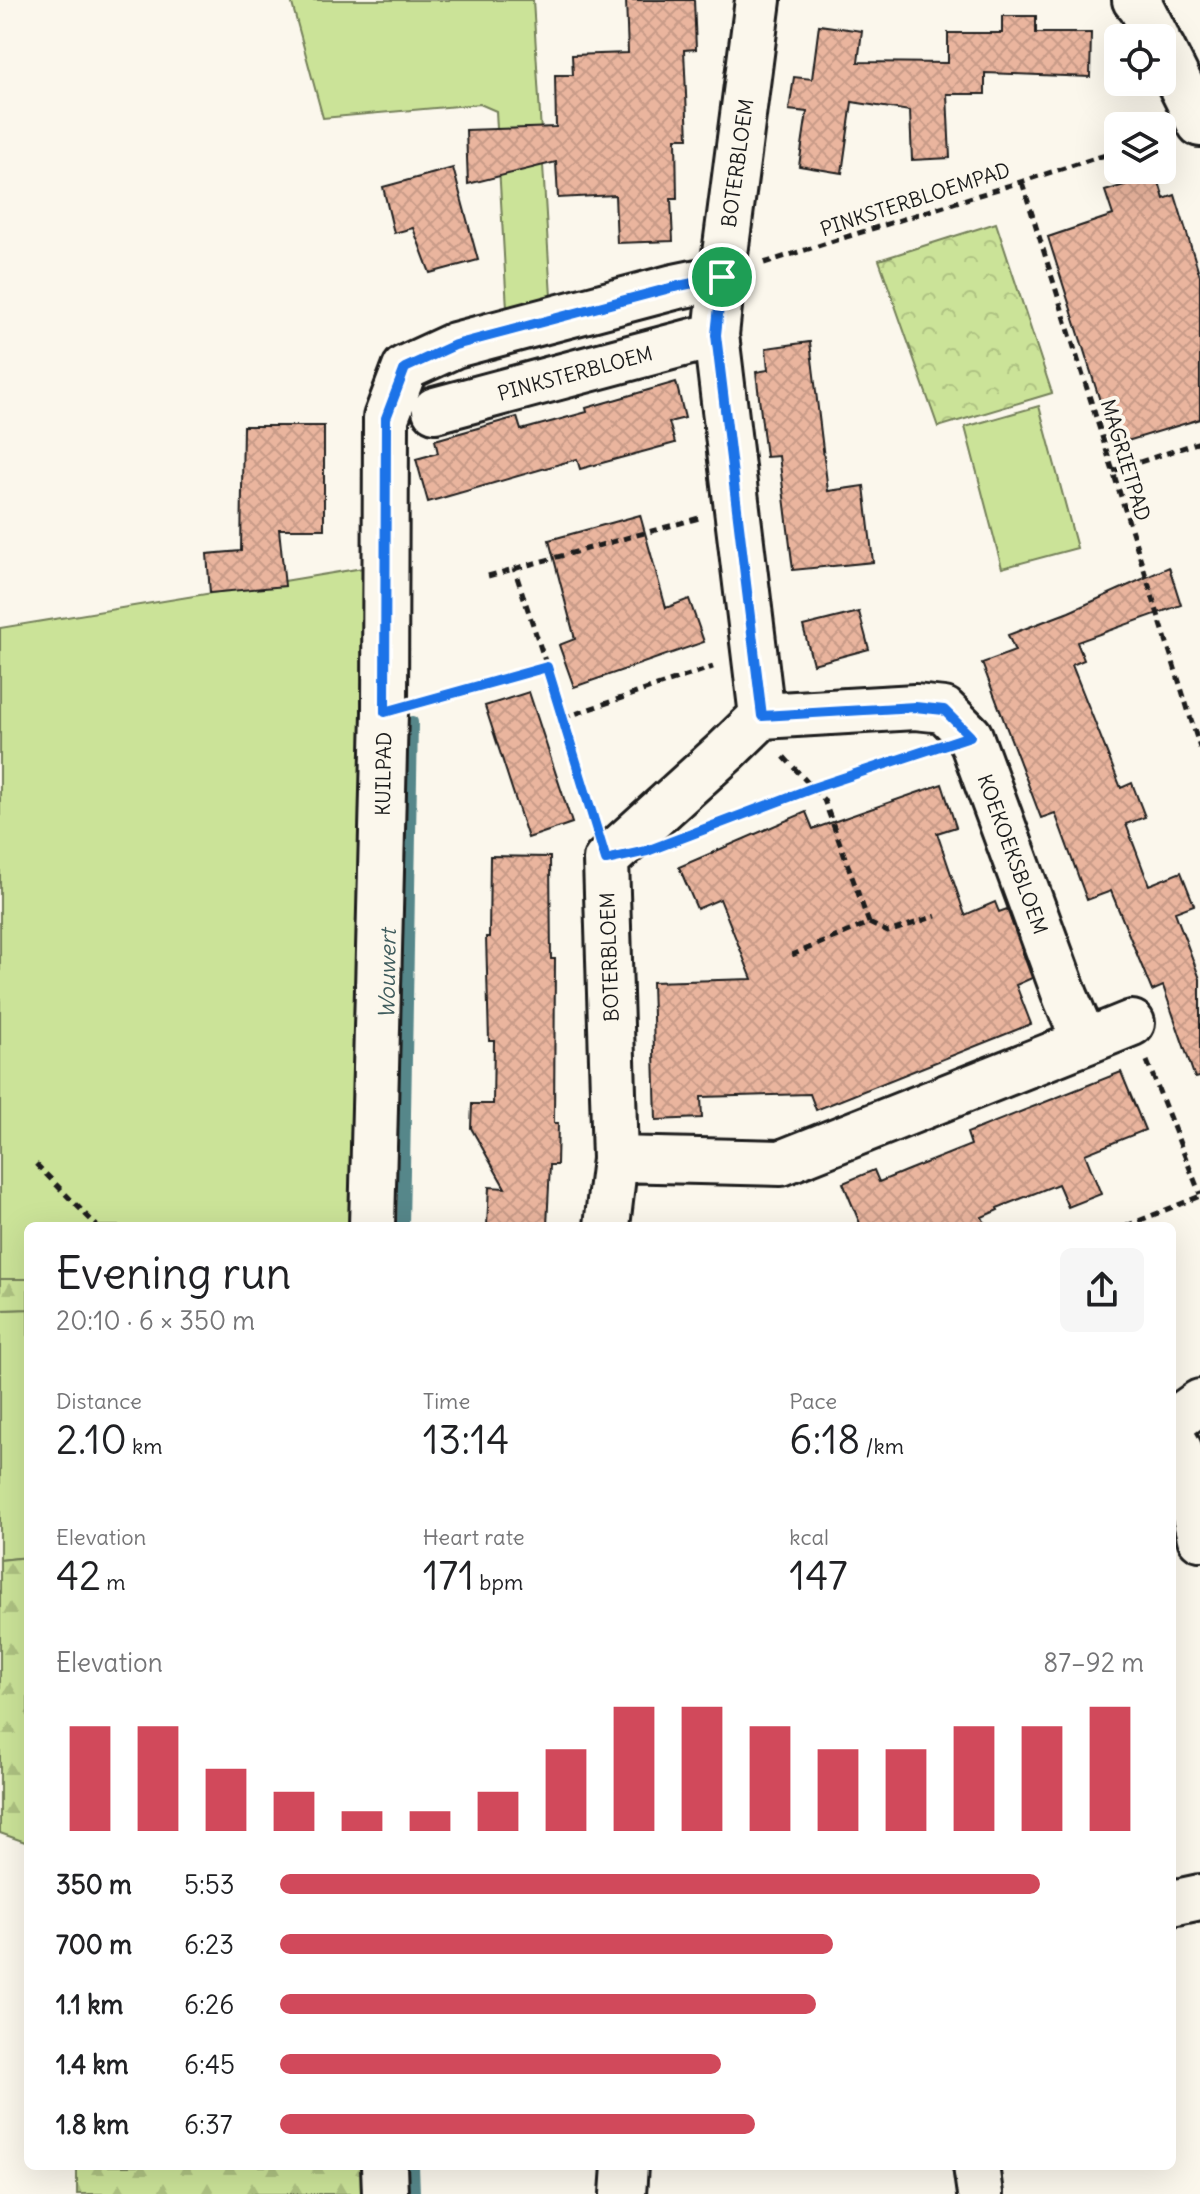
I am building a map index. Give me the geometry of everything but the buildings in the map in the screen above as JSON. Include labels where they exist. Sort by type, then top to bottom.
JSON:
[{"type":"street","name":"BOTERBLOEM","points":[[758,0],[716,335],[756,660],[758,720]]},
{"type":"street","points":[[1135,0],[1150,24]]},
{"type":"street","points":[[1176,76],[1200,124]]},
{"type":"street","name":"KUILPAD","points":[[372,1222],[385,712],[386,418],[405,368],[455,345],[722,277]]},
{"type":"street","name":"PINKSTERBLOEM","points":[[435,410],[716,335]]},
{"type":"street","name":"KOEKOEKSBLOEM","points":[[758,720],[915,707],[944,710],[970,736],[1085,1042]]},
{"type":"street","points":[[606,860],[758,720]]},
{"type":"street","name":"BOTERBLOEM","points":[[606,860],[615,1159],[607,1222]]},
{"type":"street","points":[[615,1159],[781,1163],[1132,1023]]},
{"type":"street","points":[[1176,1419],[1200,1402]]},
{"type":"street","points":[[1176,1444],[1200,1538]]},
{"type":"street","points":[[1176,1902],[1200,1897]]},
{"type":"street","points":[[384,2170],[385,2194]]},
{"type":"street","points":[[623,2194],[625,2170]]},
{"type":"street","points":[[977,2170],[980,2194]]},
{"type":"path","name":"PINKSTERBLOEMPAD","points":[[722,277],[1104,156]]},
{"type":"path","name":"MAGRIETPAD","points":[[1022,182],[1200,748]]},
{"type":"path","points":[[1113,471],[1200,442]]},
{"type":"path","points":[[488,576],[708,516],[738,511]]},
{"type":"path","points":[[514,568],[606,860]]},
{"type":"path","points":[[563,718],[718,665],[756,660]]},
{"type":"path","points":[[385,712],[547,667]]},
{"type":"path","points":[[758,720],[824,800],[869,923],[888,932],[936,916]]},
{"type":"path","points":[[702,830],[813,788],[970,736]]},
{"type":"path","points":[[792,955],[869,923]]},
{"type":"path","points":[[36,1164],[93,1222]]},
{"type":"path","points":[[1136,1222],[1200,1196]]},
{"type":"green space","points":[[291,0],[533,0],[551,297],[507,309],[496,111],[480,104],[323,118]]},
{"type":"green space","points":[[996,223],[1052,393],[938,427],[879,260]]},
{"type":"green space","points":[[1039,406],[1077,548],[1002,568],[965,427]]},
{"type":"green space","points":[[369,567],[356,1222],[24,1222],[24,1279],[0,1279],[0,628]]},
{"type":"green space","points":[[0,1279],[24,1279],[24,1309],[0,1310]]},
{"type":"green space","points":[[24,1309],[24,1557],[0,1560],[0,1310]]},
{"type":"green space","points":[[24,1557],[24,1842],[0,1833],[0,1560]]},
{"type":"green space","points":[[77,2170],[369,2170],[369,2194],[77,2194]]},
{"type":"waterway","name":"Wouwert","points":[[403,1222],[412,722]]},
{"type":"waterway","name":"Wouwert","points":[[413,2170],[414,2194]]},
{"type":"route","points":[[722,277],[716,335],[762,716],[915,707],[944,710],[970,736],[813,788],[647,851],[606,860],[547,667],[385,712],[386,418],[405,368],[455,345],[722,277]]}]
